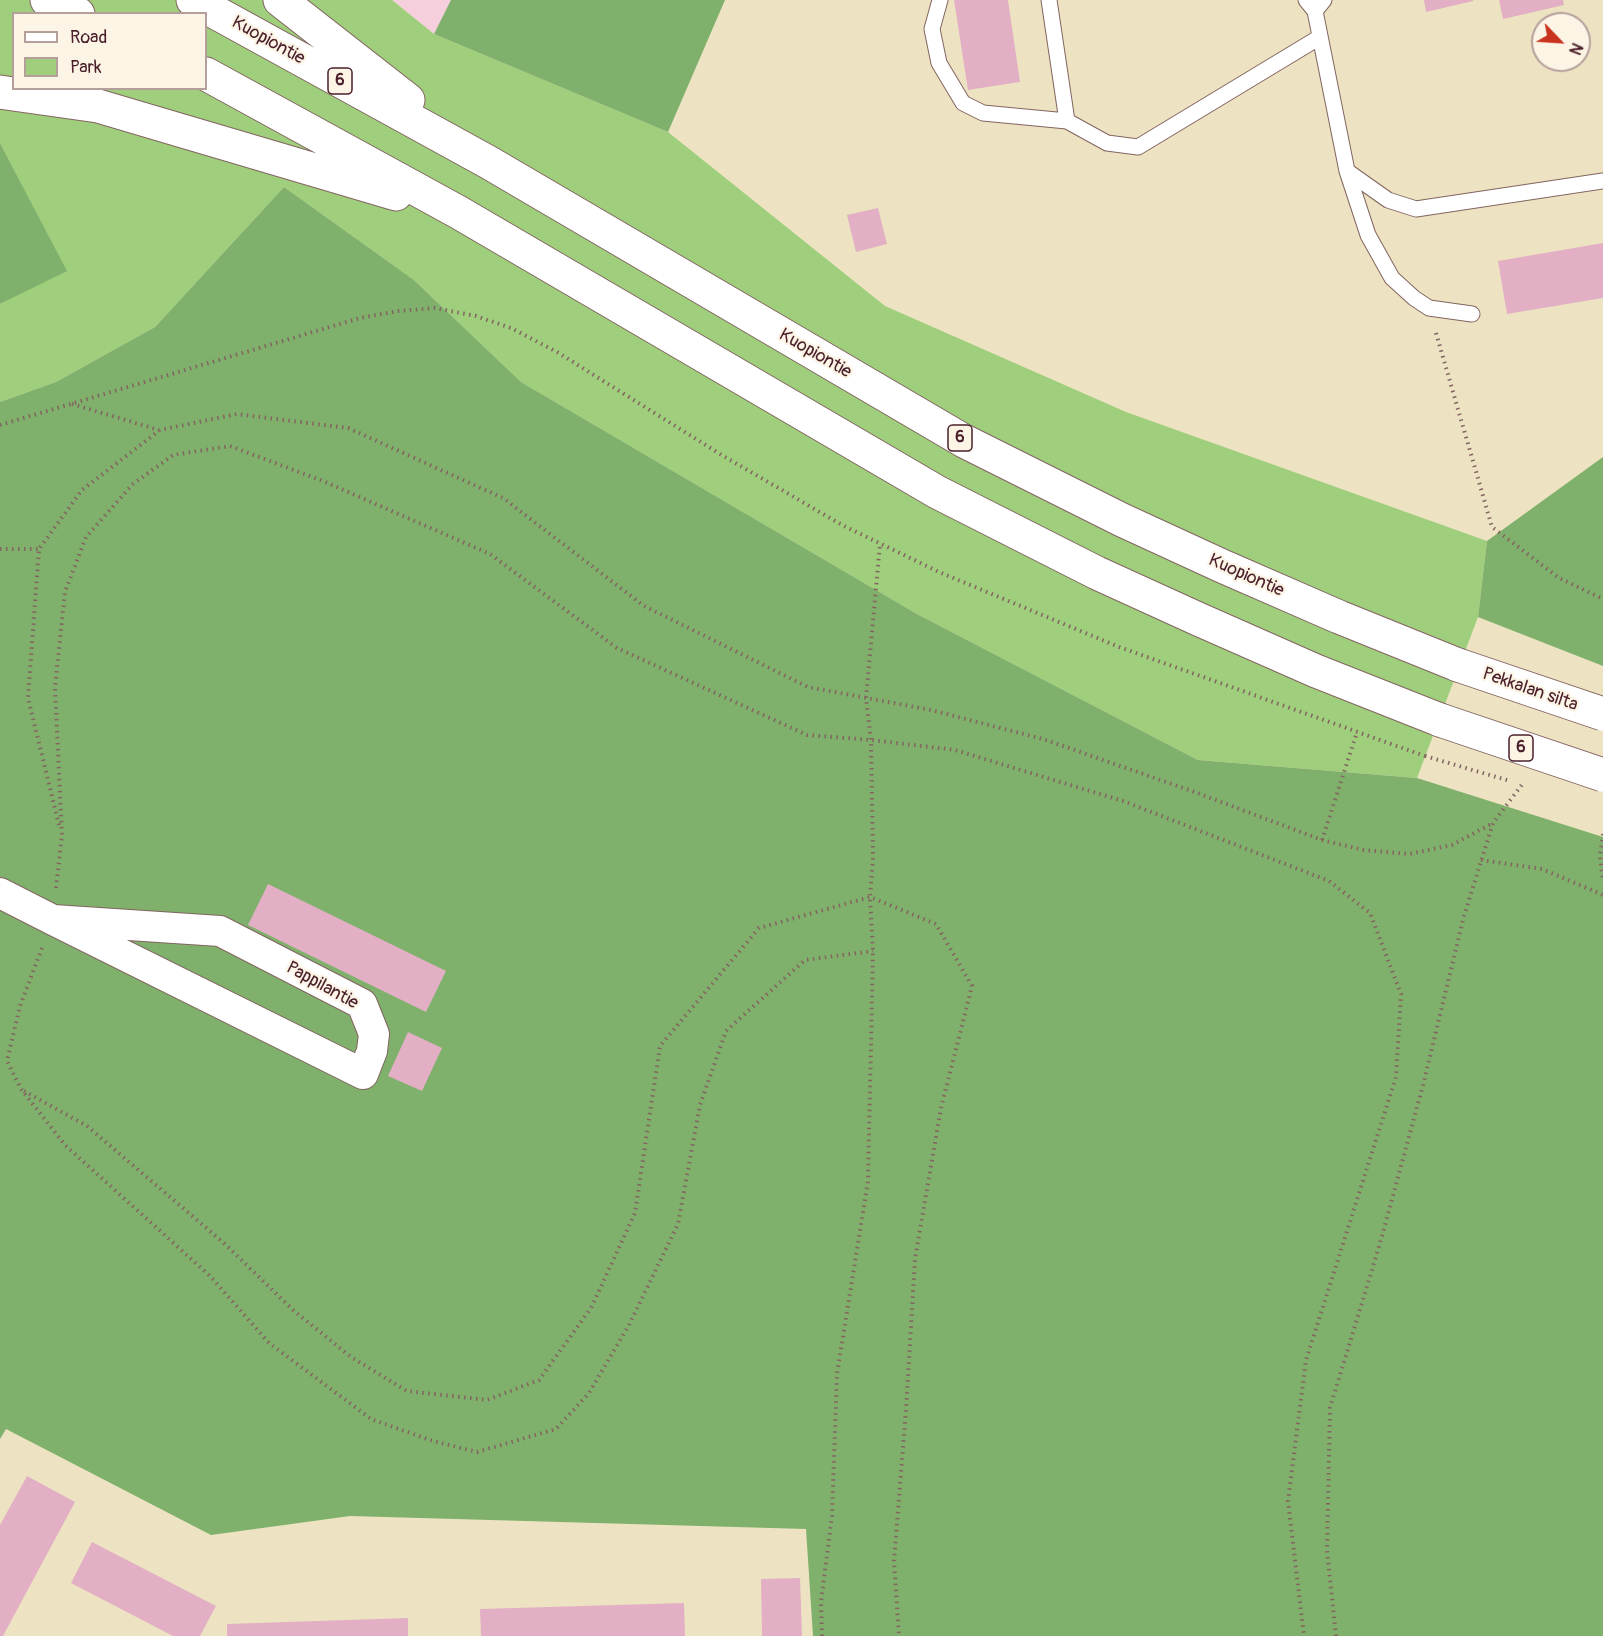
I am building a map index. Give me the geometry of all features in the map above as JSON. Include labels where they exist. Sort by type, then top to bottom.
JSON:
[{"type":"highway","points":[[47,0],[74,12]]},
{"type":"highway","name":"Kuopiontie","points":[[193,0],[488,162],[964,441],[1122,520],[1212,561],[1339,617],[1458,665]]},
{"type":"highway","points":[[280,0],[488,162]]},
{"type":"highway","name":"6","points":[[207,75],[458,212],[937,492],[1097,573],[1316,671],[1440,720],[1603,775]]},
{"type":"highway","points":[[0,92],[98,106],[458,212]]},
{"type":"highway","name":"Pekkalan silta","points":[[1458,665],[1603,714]]},
{"type":"street","name":"Pappilantie","points":[[0,893],[53,920],[363,1074],[372,1051],[375,1035],[362,1004],[220,931],[53,920]]},
{"type":"lane","points":[[940,0],[932,29],[939,63],[963,103],[983,113],[1067,121],[1107,143],[1138,147],[1320,37]]},
{"type":"lane","points":[[1049,0],[1067,121]]},
{"type":"lane","points":[[1315,4],[1347,171],[1368,235],[1392,278],[1429,308],[1472,314]]},
{"type":"lane","points":[[1347,171],[1388,200],[1416,209],[1603,181]]},
{"type":"path","points":[[0,425],[360,318],[398,311],[435,308],[476,316],[512,328],[557,352],[842,525],[939,572],[1119,647],[1425,756]]},
{"type":"path","points":[[1429,308],[1492,527],[1559,578],[1603,598]]},
{"type":"path","points":[[72,404],[160,430]]},
{"type":"path","points":[[62,836],[28,698],[39,549],[82,490],[160,430],[237,414],[348,428],[503,498],[644,606],[808,687],[931,710],[1043,739],[1192,791],[1322,840],[1364,850],[1409,854],[1452,845],[1493,823],[1461,926],[1420,1096],[1330,1408],[1327,1550],[1335,1636]]},
{"type":"path","points":[[873,951],[805,960],[726,1031],[700,1105],[678,1224],[629,1325],[595,1383],[589,1393],[556,1429],[477,1452],[433,1441],[371,1419],[269,1343],[210,1276],[65,1144],[21,1089],[7,1061],[20,1006],[53,920],[62,836],[55,687],[65,592],[86,537],[132,484],[173,455],[230,446],[322,480],[490,554],[617,648],[706,691],[807,735],[955,750],[1123,801],[1329,881],[1370,913],[1401,994],[1396,1077],[1306,1360],[1288,1501],[1304,1636]]},
{"type":"path","points":[[822,1636],[821,1602],[832,1516],[837,1374],[868,1181],[873,951],[870,897],[873,858],[871,740],[866,698],[880,544]]},
{"type":"path","points":[[0,549],[39,549]]},
{"type":"path","points":[[1322,840],[1357,732]]},
{"type":"path","points":[[1603,834],[1600,856],[1603,881]]},
{"type":"path","points":[[1481,860],[1542,869],[1603,895]]},
{"type":"path","points":[[21,1089],[87,1126],[225,1244],[293,1310],[351,1357],[407,1391],[487,1400],[539,1380],[591,1308],[635,1213],[660,1046],[759,928],[870,897],[936,924],[972,986],[940,1108],[915,1259],[894,1561],[899,1636]]},
{"type":"shaded area","points":[[392,0],[451,0],[434,34]]},
{"type":"green space","points":[[0,0],[392,0],[434,34],[668,132],[885,306],[1126,412],[1487,541],[1478,617],[1417,778],[1198,760],[917,614],[521,382],[414,280],[284,187],[155,327],[56,382],[0,402],[0,304],[66,270],[0,143]]},
{"type":"green space","points":[[451,0],[725,0],[668,132],[434,34]]},
{"type":"green space","points":[[0,143],[67,271],[0,304]]},
{"type":"green space","points":[[284,187],[414,280],[521,382],[917,614],[1198,760],[1417,778],[1603,837],[1603,1636],[813,1636],[806,1529],[350,1516],[211,1535],[6,1429],[0,1439],[0,402],[56,382],[155,327]]},
{"type":"green space","points":[[1603,457],[1603,666],[1478,617],[1487,541]]},
{"type":"building","points":[[954,0],[1008,0],[1020,82],[968,90]]},
{"type":"building","points":[[1424,0],[1473,0],[1473,1],[1426,12]]},
{"type":"building","points":[[1499,0],[1563,0],[1564,5],[1503,19]]},
{"type":"building","points":[[878,208],[887,244],[856,252],[847,215]]},
{"type":"building","points":[[1603,243],[1603,298],[1507,314],[1498,261]]},
{"type":"building","points":[[268,884],[446,971],[426,1012],[248,925]]},
{"type":"building","points":[[408,1032],[442,1048],[422,1091],[388,1076]]},
{"type":"building","points":[[27,1476],[75,1502],[3,1636],[0,1636],[0,1525]]},
{"type":"building","points":[[92,1542],[216,1606],[200,1636],[173,1636],[71,1583]]},
{"type":"building","points":[[800,1578],[802,1636],[762,1636],[761,1579]]},
{"type":"building","points":[[684,1603],[685,1636],[481,1636],[480,1609]]},
{"type":"building","points":[[408,1618],[408,1636],[227,1636],[227,1624]]}]
